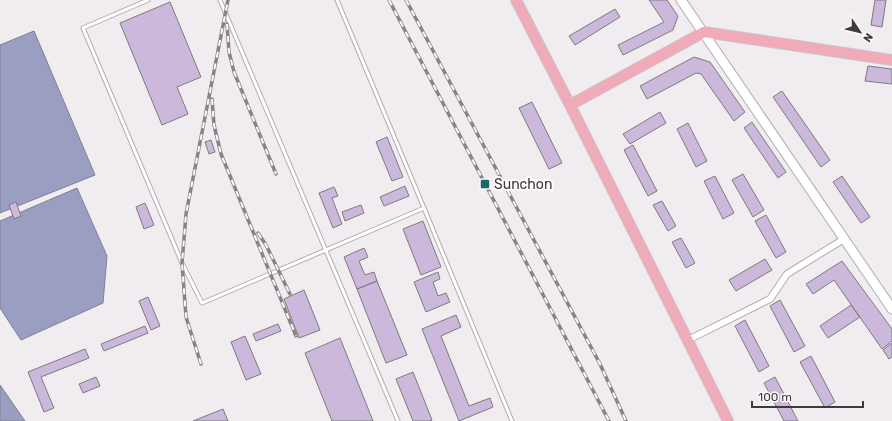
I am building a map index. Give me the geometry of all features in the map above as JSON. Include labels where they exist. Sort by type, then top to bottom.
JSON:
[{"type":"main road","points":[[516,0],[728,421]]},
{"type":"main road","points":[[681,0],[892,309]]},
{"type":"main road","points":[[570,105],[704,32],[892,60]]},
{"type":"street","points":[[688,340],[770,299],[787,274],[844,239]]},
{"type":"lane","points":[[148,0],[83,28],[182,263],[202,303],[424,208]]},
{"type":"lane","points":[[220,0],[398,421]]},
{"type":"lane","points":[[337,0],[512,421]]},
{"type":"water","points":[[34,31],[95,175],[0,213],[0,45]]},
{"type":"water","points":[[77,188],[107,256],[103,303],[21,340],[0,308],[0,221]]},
{"type":"water","points":[[0,385],[25,421],[0,421]]},
{"type":"building","points":[[649,0],[667,0],[678,16],[673,30],[623,55],[618,45],[664,22]]},
{"type":"building","points":[[875,0],[886,0],[882,27],[871,25]]},
{"type":"building","points":[[170,2],[201,77],[177,87],[188,114],[162,125],[120,23]]},
{"type":"building","points":[[615,9],[620,17],[575,45],[569,36]]},
{"type":"building","points":[[694,57],[710,62],[745,112],[734,121],[701,74],[696,73],[647,99],[640,86]]},
{"type":"building","points":[[868,66],[892,69],[892,84],[865,81]]},
{"type":"building","points":[[782,91],[830,160],[821,167],[773,97]]},
{"type":"building","points":[[532,102],[562,163],[549,169],[519,108]]},
{"type":"building","points":[[660,112],[666,123],[630,144],[623,134]]},
{"type":"building","points":[[752,122],[786,172],[778,178],[744,128]]},
{"type":"building","points":[[688,123],[707,161],[696,167],[677,129]]},
{"type":"building","points":[[387,137],[403,177],[392,181],[376,142]]},
{"type":"building","points":[[211,140],[215,152],[209,154],[205,142]]},
{"type":"building","points":[[633,145],[657,191],[648,196],[624,150]]},
{"type":"building","points":[[743,174],[764,210],[753,217],[732,180]]},
{"type":"building","points":[[715,176],[734,213],[723,219],[704,181]]},
{"type":"building","points":[[842,176],[870,217],[861,223],[833,182]]},
{"type":"building","points":[[405,186],[409,196],[384,206],[380,197]]},
{"type":"building","points":[[334,187],[338,196],[332,198],[342,224],[333,228],[319,193]]},
{"type":"building","points":[[662,201],[676,226],[668,231],[653,205]]},
{"type":"building","points":[[16,202],[21,216],[14,219],[9,205]]},
{"type":"building","points":[[145,203],[154,225],[144,229],[136,207]]},
{"type":"building","points":[[361,205],[364,213],[345,221],[342,212]]},
{"type":"building","points":[[766,215],[786,252],[776,258],[755,221]]},
{"type":"building","points":[[423,221],[441,267],[421,275],[403,229]]},
{"type":"building","points":[[681,238],[695,263],[686,268],[672,242]]},
{"type":"building","points":[[364,248],[368,257],[359,261],[365,275],[374,272],[377,281],[357,289],[344,257]]},
{"type":"building","points":[[765,259],[772,270],[736,291],[729,280]]},
{"type":"building","points":[[842,261],[892,329],[892,341],[882,349],[834,280],[813,294],[806,284]]},
{"type":"building","points":[[438,272],[440,279],[433,282],[438,296],[446,293],[450,302],[426,312],[414,282]]},
{"type":"building","points":[[377,281],[407,355],[386,363],[357,289]]},
{"type":"building","points":[[304,290],[320,330],[299,338],[284,299]]},
{"type":"building","points":[[148,297],[160,326],[151,330],[139,301]]},
{"type":"building","points":[[780,300],[805,346],[794,352],[770,306]]},
{"type":"building","points":[[851,305],[860,317],[828,338],[820,326]]},
{"type":"building","points":[[456,315],[461,327],[441,336],[469,406],[490,398],[493,407],[459,421],[422,329]]},
{"type":"building","points":[[745,320],[769,366],[759,372],[735,326]]},
{"type":"building","points":[[278,324],[281,331],[256,341],[253,334]]},
{"type":"building","points":[[145,326],[148,333],[104,351],[101,344]]},
{"type":"building","points":[[245,336],[261,374],[246,380],[231,342]]},
{"type":"building","points":[[340,338],[373,421],[332,421],[305,353]]},
{"type":"building","points":[[892,343],[892,357],[889,359],[883,350]]},
{"type":"building","points":[[85,349],[89,358],[41,377],[54,408],[44,412],[28,372]]},
{"type":"building","points":[[811,356],[835,402],[825,408],[800,362]]},
{"type":"building","points":[[413,372],[432,420],[413,421],[396,379]]},
{"type":"building","points":[[96,377],[100,386],[83,393],[79,384]]},
{"type":"building","points":[[775,377],[798,421],[784,421],[764,383]]},
{"type":"building","points":[[223,409],[228,421],[193,421]]},
{"type":"railway","points":[[201,364],[186,317],[182,263],[186,214],[228,0]]},
{"type":"railway","points":[[389,0],[609,421]]},
{"type":"railway","points":[[406,0],[600,364],[626,421]]},
{"type":"railway","points":[[227,24],[229,52],[234,72],[276,174]]},
{"type":"railway","points":[[212,99],[214,125],[221,154],[296,336]]},
{"type":"railway","points":[[258,233],[266,245],[290,294]]},
{"type":"place","name":"Sunchon","points":[[485,184]]}]
